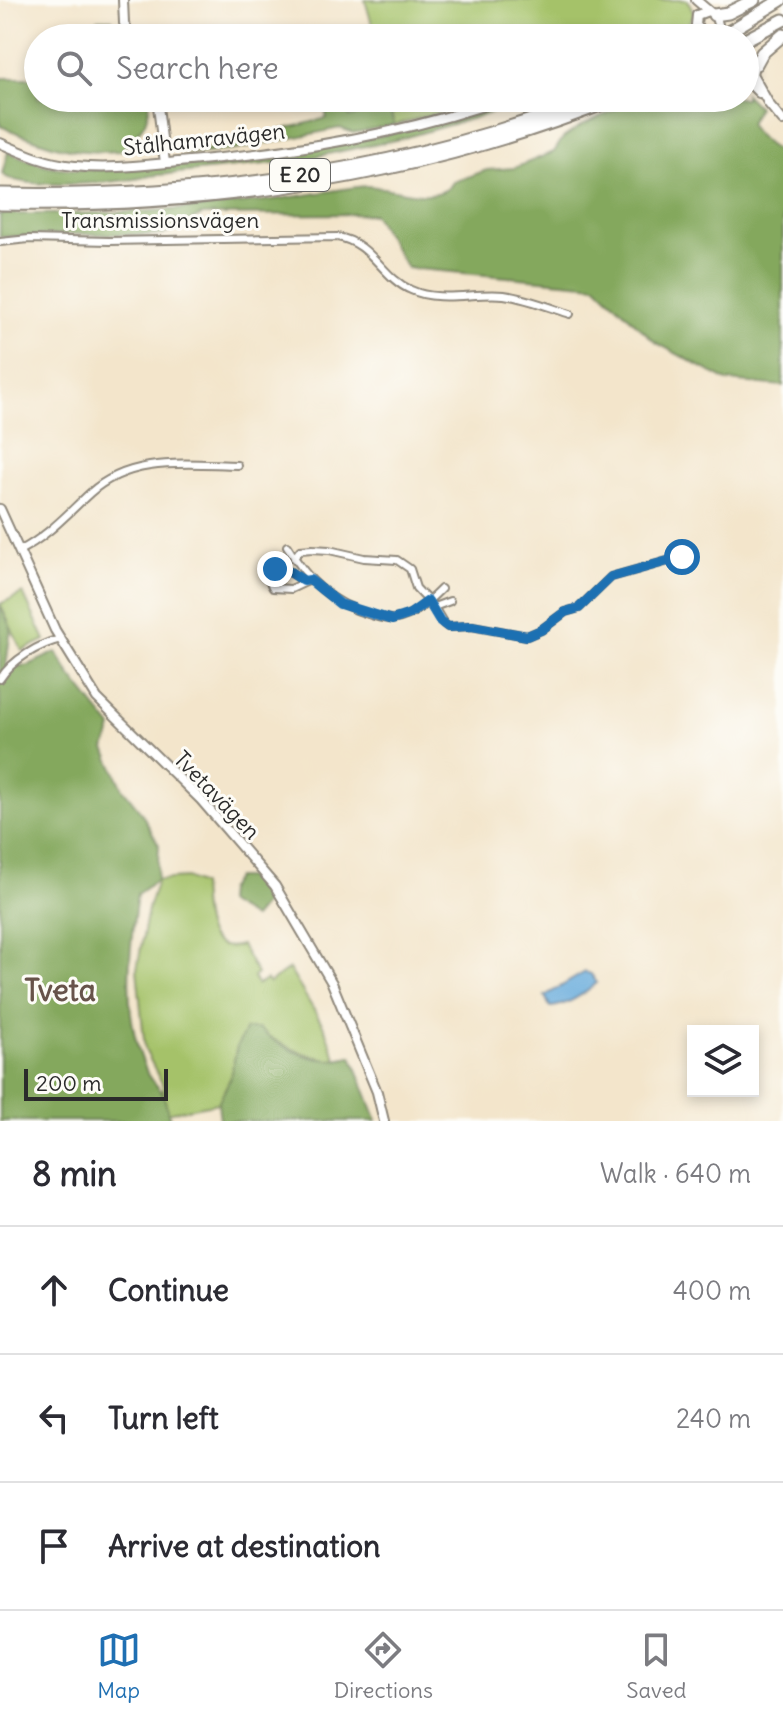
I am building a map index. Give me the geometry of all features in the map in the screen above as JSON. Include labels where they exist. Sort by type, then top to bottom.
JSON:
[{"type":"highway","points":[[742,24],[781,0]]},
{"type":"highway","points":[[714,13],[728,13],[750,2]]},
{"type":"highway","points":[[759,33],[783,20]]},
{"type":"highway","points":[[759,58],[783,35]]},
{"type":"highway","name":"E 20","points":[[0,194],[161,192],[277,179],[346,168],[434,148],[551,112]]},
{"type":"highway","name":"E 20","points":[[0,204],[160,202],[291,187],[411,164],[475,147],[577,112]]},
{"type":"main road","points":[[123,0],[124,24]]},
{"type":"main road","points":[[696,0],[714,13],[717,24]]},
{"type":"main road","points":[[696,0],[699,24]]},
{"type":"main road","points":[[690,24],[702,12],[714,13]]},
{"type":"main road","points":[[713,24],[714,13]]},
{"type":"main road","points":[[759,88],[783,121]]},
{"type":"main road","points":[[159,112],[165,163]]},
{"type":"main road","name":"Stålhamravägen","points":[[0,143],[47,162],[77,167],[165,163],[252,156],[355,138],[453,112]]},
{"type":"main road","name":"Tvetavägen","points":[[0,509],[61,639],[97,698],[201,800],[275,886],[336,991],[377,1092],[384,1121]]},
{"type":"street","name":"Transmissionsvägen","points":[[0,242],[29,239],[109,241],[320,237],[355,241],[404,287],[417,293],[502,295],[570,314]]},
{"type":"street","points":[[19,551],[52,529],[95,489],[129,470],[160,464],[237,465]]},
{"type":"street","points":[[287,546],[307,581]]},
{"type":"street","points":[[294,558],[300,550],[312,549],[397,560],[410,569],[416,588],[448,627],[472,626],[527,636],[541,630],[565,612],[579,608],[611,577],[682,557]]},
{"type":"street","points":[[307,581],[283,590],[273,588],[270,575],[281,568],[307,581],[340,604],[392,620],[431,604],[450,601]]},
{"type":"street","points":[[431,604],[441,589]]},
{"type":"street","points":[[0,679],[14,662],[61,639]]},
{"type":"green space","points":[[365,0],[688,0],[694,14],[688,24],[372,24]]},
{"type":"green space","points":[[98,19],[112,19],[113,24],[93,24]]},
{"type":"green space","points":[[0,78],[24,78],[24,112],[148,112],[142,127],[121,151],[72,150],[0,126]]},
{"type":"green space","points":[[326,112],[348,112],[349,117],[367,112],[391,112],[394,125],[353,133],[340,128],[235,150],[184,155],[327,118]]},
{"type":"green space","points":[[391,112],[441,112],[394,125]]},
{"type":"green space","points":[[473,112],[494,112],[400,139],[294,161],[73,184],[29,182],[2,174],[8,152],[49,166],[83,170],[189,165],[285,154],[426,125]]},
{"type":"green space","points":[[610,112],[755,112],[749,124],[768,145],[783,152],[783,386],[727,381],[655,342],[596,285],[407,268],[373,214],[202,215],[163,235],[0,237],[0,214],[199,208],[367,186],[437,193],[453,182],[487,170],[514,168],[554,152],[563,138]]},
{"type":"green space","points":[[23,593],[45,640],[22,651],[0,604]]},
{"type":"green space","points":[[0,605],[11,628],[6,667],[29,665],[56,652],[112,728],[105,749],[123,789],[141,812],[159,845],[157,880],[137,894],[129,984],[133,1028],[139,1050],[149,1075],[163,1094],[171,1121],[0,1121]]},
{"type":"green space","points":[[186,878],[201,885],[204,918],[211,938],[228,947],[241,945],[257,974],[253,977],[257,985],[266,980],[269,983],[289,969],[323,1025],[338,1062],[306,1054],[259,1029],[237,1046],[230,1079],[218,1103],[166,1113],[162,1083],[145,1050],[137,969],[148,909],[157,880]]},
{"type":"green space","points":[[235,878],[250,878],[267,901],[253,918],[226,902],[227,890]]},
{"type":"green space","points":[[246,1029],[259,1029],[279,1043],[315,1058],[328,1060],[352,1056],[377,1121],[220,1121],[218,1103],[230,1079],[237,1046]]},
{"type":"water","points":[[585,972],[591,974],[597,983],[569,1002],[550,1007],[545,996]]},
{"type":"district","name":"Tveta","points":[[60,991]]},
{"type":"route","points":[[275,569],[281,568],[304,581],[310,580],[340,604],[368,614],[392,620],[410,614],[428,601],[440,621],[448,627],[472,626],[527,636],[541,630],[565,612],[579,608],[611,577],[682,557]]}]
